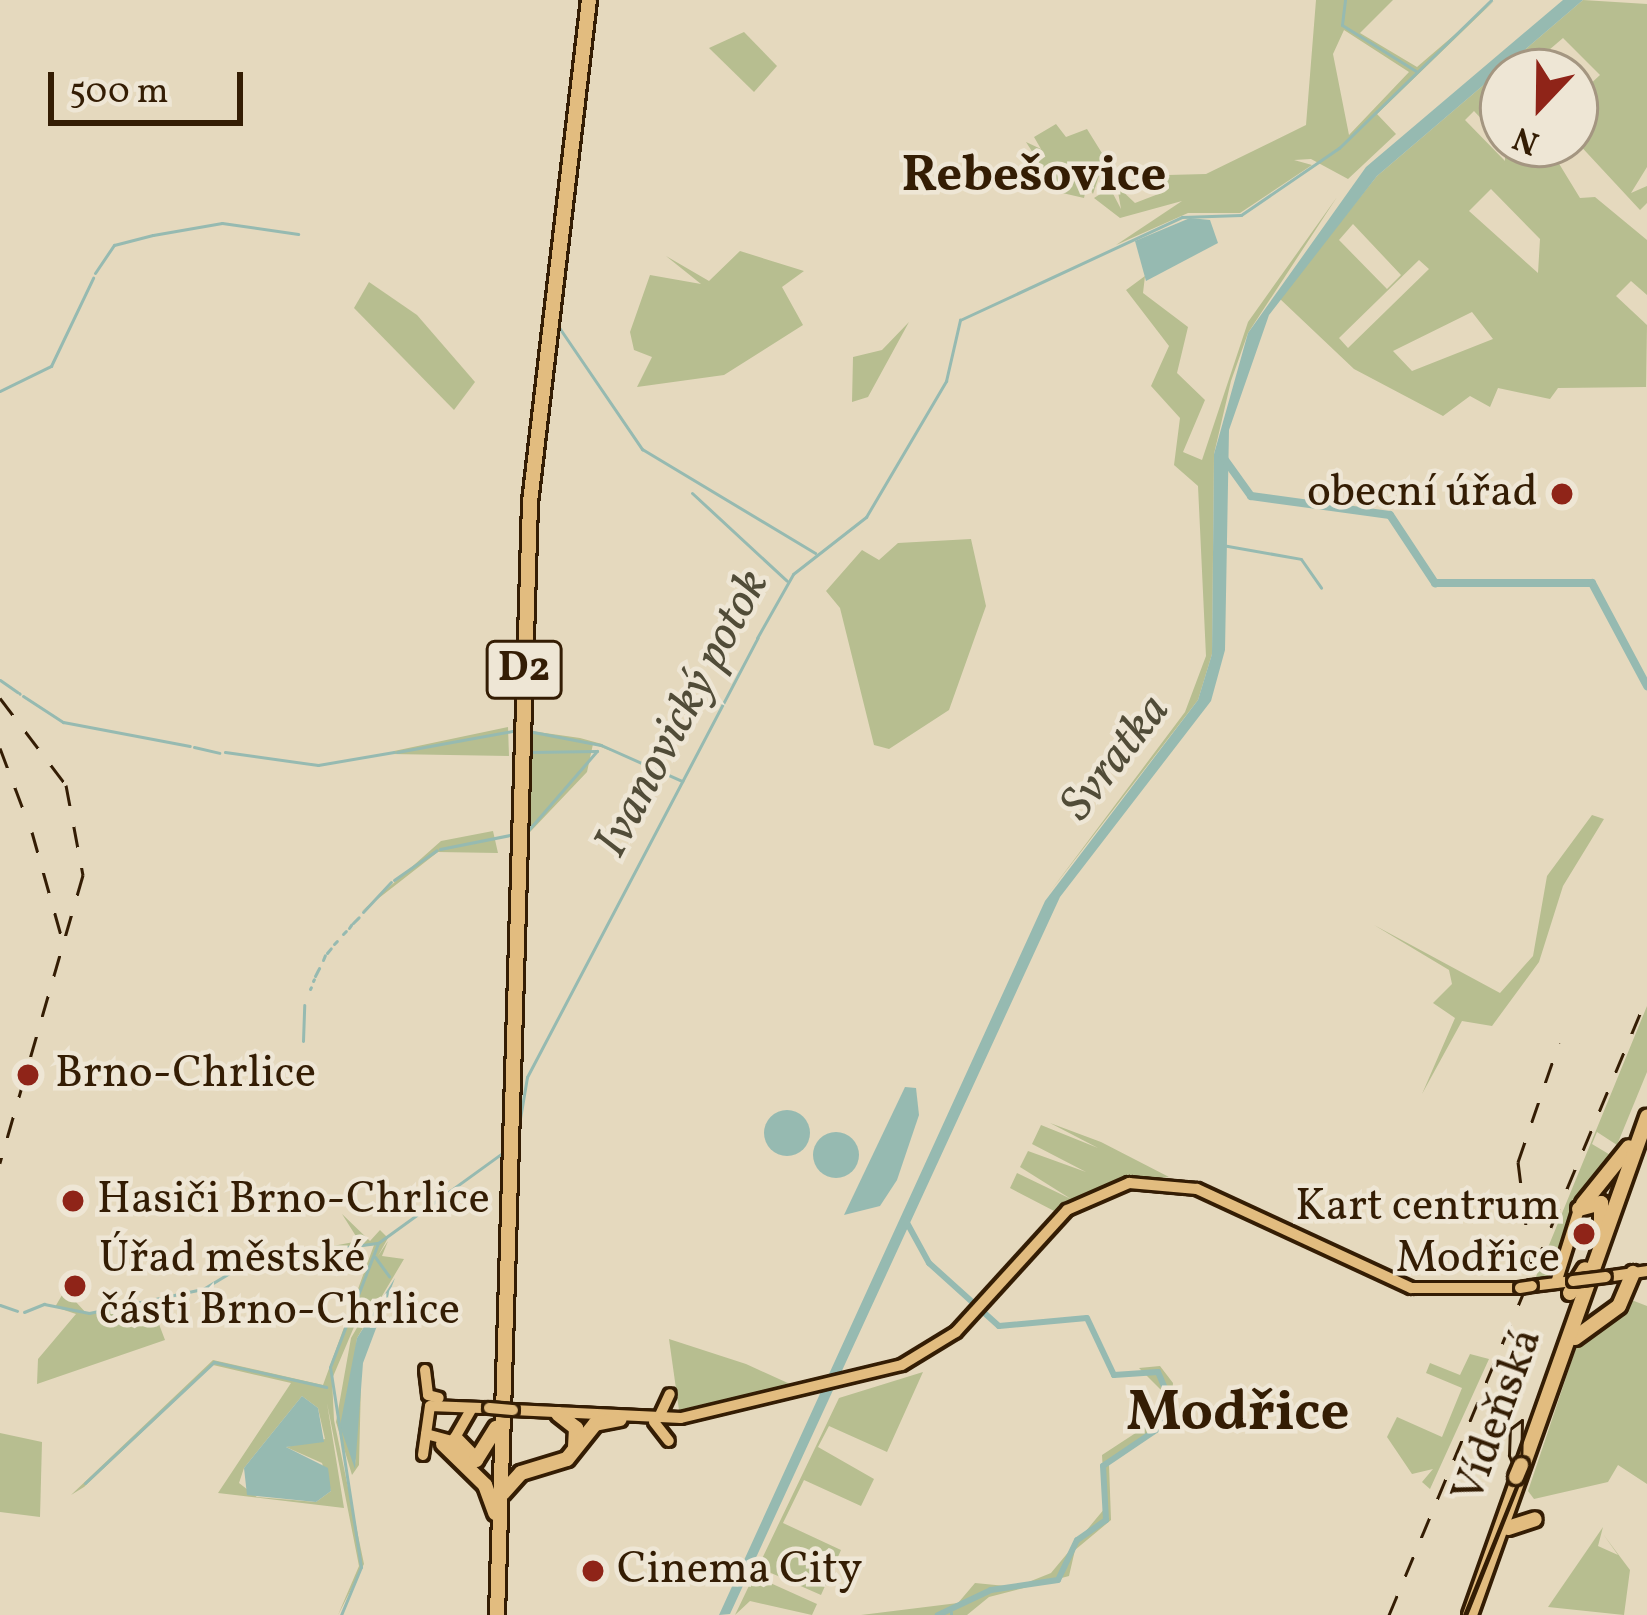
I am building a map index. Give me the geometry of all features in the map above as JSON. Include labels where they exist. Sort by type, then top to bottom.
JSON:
[{"type":"highway","name":"D2","points":[[497,1512],[485,1410],[525,502],[587,0]]},
{"type":"highway","name":"D2","points":[[494,1615],[530,502],[587,0]]},
{"type":"highway","points":[[1571,1287],[1600,1240],[1647,1103]]},
{"type":"highway","points":[[1579,1210],[1644,1119]]},
{"type":"highway","name":"Vídeňská","points":[[1521,1472],[1567,1353],[1644,1119]]},
{"type":"highway","points":[[1579,1210],[1603,1207],[1600,1240]]},
{"type":"highway","name":"Vídeňská","points":[[1470,1615],[1600,1240]]},
{"type":"highway","points":[[1567,1353],[1625,1295],[1626,1274]]},
{"type":"highway","points":[[1588,1289],[1585,1312],[1598,1320]]},
{"type":"highway","points":[[440,1444],[479,1459],[485,1410]]},
{"type":"highway","points":[[559,1414],[579,1435]]},
{"type":"highway","points":[[502,1433],[508,1457],[530,1467],[565,1457],[579,1435],[583,1416]]},
{"type":"highway","points":[[571,1456],[583,1416]]},
{"type":"highway","points":[[497,1512],[516,1475],[571,1456],[592,1426],[620,1419]]},
{"type":"highway","points":[[440,1444],[485,1485],[497,1512]]},
{"type":"highway","points":[[1497,1545],[1514,1521],[1535,1519],[1519,1503],[1521,1472]]},
{"type":"highway","name":"Vídeňská","points":[[1460,1615],[1497,1545]]},
{"type":"main road","points":[[485,1410],[440,1444],[428,1408],[455,1405],[645,1420],[693,1416],[914,1360],[977,1309],[1066,1210],[1143,1181],[1197,1189],[1411,1288],[1556,1283],[1571,1287],[1626,1274]]},
{"type":"main road","points":[[1556,1283],[1579,1210]]},
{"type":"main road","points":[[425,1370],[430,1397],[485,1410]]},
{"type":"main road","points":[[645,1420],[668,1413],[670,1394]]},
{"type":"main road","points":[[455,1405],[464,1424]]},
{"type":"main road","points":[[645,1420],[671,1440],[693,1416]]},
{"type":"green space","points":[[1316,0],[1393,0],[1360,33],[1417,67],[1495,0],[1377,114],[1396,134],[1348,179],[1311,159],[1294,160],[1312,165],[1240,213],[1188,213],[1116,245],[1182,201],[1120,218],[1094,198],[1110,188],[1121,209],[1117,186],[1135,203],[1161,193],[1168,175],[1206,174],[1306,125]],"holes":[[[1344,30],[1409,72],[1349,135],[1333,54]]]},
{"type":"green space","points":[[1583,0],[1647,4],[1647,167],[1631,193],[1647,186],[1647,203],[1640,210],[1599,166],[1599,48],[1573,48],[1563,38],[1551,48],[1527,48]]},
{"type":"green space","points":[[744,32],[777,66],[754,92],[709,48]]},
{"type":"green space","points":[[1479,89],[1479,116],[1474,111],[1465,120],[1479,134],[1479,168],[1562,168],[1580,198],[1595,197],[1647,240],[1647,295],[1631,281],[1616,296],[1647,325],[1646,387],[1558,388],[1550,399],[1498,388],[1490,407],[1470,396],[1443,416],[1354,369],[1279,298],[1377,176]],"holes":[[[1491,189],[1540,239],[1538,273],[1469,211]],[[1353,224],[1401,275],[1387,289],[1339,240]],[[1419,260],[1429,269],[1348,348],[1339,338]],[[1472,312],[1493,339],[1412,371],[1393,351]]]},
{"type":"green space","points":[[1056,124],[1066,137],[1087,129],[1105,158],[1093,194],[1087,184],[1084,198],[1058,192],[1026,142],[1041,149],[1034,137]]},
{"type":"green space","points":[[1337,197],[1248,333],[1231,381],[1214,454],[1212,654],[1198,700],[1049,893],[1185,712],[1206,656],[1198,486],[1174,465],[1180,418],[1151,386],[1169,346],[1126,290],[1145,276],[1143,293],[1188,327],[1177,373],[1205,400],[1183,452],[1202,460],[1248,322]]},
{"type":"green space","points":[[740,251],[804,271],[782,287],[803,325],[724,375],[637,387],[652,357],[634,350],[630,332],[650,275],[701,284],[666,256],[709,281]]},
{"type":"green space","points":[[369,282],[417,315],[475,382],[454,410],[354,308]]},
{"type":"green space","points":[[909,322],[868,397],[852,402],[853,357],[882,350]]},
{"type":"green space","points":[[971,539],[986,606],[949,710],[889,749],[874,745],[840,608],[826,591],[862,550],[879,560],[898,543]]},
{"type":"green space","points":[[508,727],[509,756],[391,754],[394,751]]},
{"type":"green space","points":[[531,731],[580,738],[611,751],[593,744],[587,772],[530,832]]},
{"type":"green space","points":[[1592,815],[1604,819],[1563,886],[1539,962],[1492,1026],[1462,1021],[1422,1094],[1455,1018],[1433,1003],[1452,984],[1449,970],[1374,925],[1500,993],[1533,956],[1547,876]]},
{"type":"green space","points":[[493,831],[498,853],[438,852],[361,912],[441,841]]},
{"type":"green space","points":[[1647,1006],[1647,1072],[1617,1145],[1597,1132],[1592,1144],[1612,1156],[1606,1172],[1575,1202],[1554,1276],[1533,1284]]},
{"type":"green space","points":[[1050,1123],[1101,1142],[1169,1177],[1110,1183],[1058,1213],[1010,1188],[1017,1173],[1071,1199],[1020,1167],[1028,1151],[1086,1172],[1032,1144],[1041,1125],[1098,1148]]},
{"type":"green space","points":[[342,1214],[370,1241],[380,1230],[388,1238],[378,1256],[388,1241],[382,1256],[404,1259],[357,1338],[349,1410],[343,1419],[356,1464],[350,1428],[361,1382],[359,1465],[352,1475],[336,1422],[351,1338],[372,1302],[365,1301],[332,1379],[334,1420],[364,1564],[338,1615],[359,1566],[327,1403],[344,1508],[218,1493],[291,1383],[213,1365],[71,1495],[213,1360],[323,1385],[374,1245],[243,1263],[359,1241]],"holes":[[[302,1396],[318,1408],[325,1439],[286,1447],[322,1463],[331,1491],[316,1502],[257,1497],[239,1483],[244,1468]]]},
{"type":"green space","points":[[65,1290],[87,1314],[175,1296],[151,1303],[165,1340],[37,1384],[38,1359],[76,1314],[55,1307]]},
{"type":"green space","points":[[1629,1299],[1647,1306],[1647,1484],[1618,1465],[1608,1482],[1534,1499],[1528,1491],[1582,1330]]},
{"type":"green space","points":[[669,1339],[746,1364],[790,1384],[679,1410]]},
{"type":"green space","points":[[1470,1354],[1489,1359],[1430,1489],[1422,1482],[1433,1469],[1412,1474],[1387,1437],[1397,1417],[1442,1437],[1462,1388],[1426,1373],[1430,1363],[1460,1375]]},
{"type":"green space","points":[[1160,1366],[1173,1383],[1170,1421],[1109,1464],[1111,1520],[1075,1550],[1069,1576],[989,1597],[967,1615],[861,1615],[958,1603],[975,1583],[1016,1587],[1051,1573],[1105,1508],[1102,1455],[1157,1419],[1162,1391],[1139,1368]]},
{"type":"green space","points":[[923,1372],[887,1452],[829,1426],[818,1447],[874,1479],[861,1506],[804,1480],[783,1523],[841,1550],[821,1595],[762,1569],[759,1578],[817,1604],[812,1615],[750,1601],[735,1615],[839,1398]]},
{"type":"green space","points":[[0,1433],[42,1442],[40,1517],[0,1512]]},
{"type":"green space","points":[[1603,1527],[1598,1546],[1618,1555],[1603,1534],[1630,1570],[1624,1615],[1548,1607]]},
{"type":"water","points":[[1563,0],[1583,0],[1527,48],[1506,48]]},
{"type":"water","points":[[1479,71],[1479,89],[1377,176],[1269,315],[1229,430],[1225,650],[1211,701],[1060,897],[730,1614],[719,1615],[1045,901],[1198,700],[1212,654],[1214,454],[1248,333],[1366,167]]},
{"type":"water","points":[[1190,218],[1210,220],[1218,243],[1146,281],[1135,241]]},
{"type":"water","points":[[905,1087],[916,1088],[919,1115],[897,1180],[880,1206],[844,1215]]},
{"type":"water","points":[[787,1110],[803,1117],[810,1133],[803,1149],[787,1156],[771,1149],[764,1133],[771,1117]]},
{"type":"water","points":[[836,1132],[852,1139],[859,1155],[852,1171],[836,1178],[820,1171],[813,1155],[820,1139]]},
{"type":"water","points":[[395,1278],[363,1363],[355,1469],[340,1426],[357,1338]]},
{"type":"water","points":[[302,1396],[318,1408],[324,1442],[286,1447],[328,1468],[331,1491],[316,1502],[247,1495],[244,1468]]},
{"type":"waterway","points":[[1345,0],[1342,25],[1416,71]]},
{"type":"waterway","name":"Ivanovický potok","points":[[514,1154],[527,1077],[757,638],[793,574],[866,517],[946,381],[960,320],[1182,217],[1241,215],[1339,148],[1491,0]]},
{"type":"waterway","points":[[95,273],[114,245],[153,235],[222,223],[298,234]]},
{"type":"waterway","points":[[0,391],[51,366],[93,278]]},
{"type":"waterway","points":[[556,323],[642,449],[815,553]]},
{"type":"waterway","points":[[1223,457],[1251,496],[1390,515],[1435,583],[1592,583],[1647,686]]},
{"type":"waterway","points":[[692,493],[787,581]]},
{"type":"waterway","points":[[1222,545],[1301,559],[1321,588]]},
{"type":"waterway","points":[[0,680],[17,692]]},
{"type":"waterway","points":[[23,696],[63,722],[190,746]]},
{"type":"waterway","points":[[397,752],[512,731]]},
{"type":"waterway","points":[[528,731],[601,745],[682,781]]},
{"type":"waterway","points":[[194,747],[219,753]]},
{"type":"waterway","points":[[529,752],[597,751]]},
{"type":"waterway","points":[[525,834],[597,751]]},
{"type":"waterway","points":[[225,752],[318,765],[394,752]]},
{"type":"waterway","points":[[440,849],[510,835]]},
{"type":"waterway","points":[[394,880],[437,850]]},
{"type":"waterway","points":[[363,912],[391,882]]},
{"type":"waterway","points":[[353,923],[359,917]]},
{"type":"waterway","points":[[343,934],[346,931]]},
{"type":"waterway","points":[[334,944],[337,941]]},
{"type":"waterway","points":[[327,953],[331,948]]},
{"type":"waterway","points":[[323,960],[325,955]]},
{"type":"waterway","points":[[315,976],[319,968]]},
{"type":"waterway","points":[[303,1041],[304,1005]]},
{"type":"waterway","name":"Ivanovický potok","points":[[341,1615],[361,1567],[330,1367],[378,1243],[501,1154]]},
{"type":"waterway","points":[[906,1221],[929,1263],[999,1326],[1087,1318],[1114,1375],[1158,1372],[1168,1395],[1162,1426],[1103,1466],[1106,1520],[1077,1540],[1058,1580],[991,1590],[938,1615]]},
{"type":"waterway","points":[[24,1312],[44,1304],[89,1313],[203,1289],[251,1260],[377,1243]]},
{"type":"waterway","points":[[375,1257],[389,1276]]},
{"type":"waterway","points":[[0,1305],[17,1311]]},
{"type":"waterway","points":[[85,1483],[214,1362],[326,1387]]},
{"type":"tram line","points":[[1464,1615],[1519,1479],[1509,1455],[1510,1429],[1522,1420],[1521,1477],[1466,1615]]},
{"type":"railway","points":[[0,698],[66,785],[83,875],[0,1163]]},
{"type":"railway","points":[[0,748],[23,809]]},
{"type":"railway","points":[[32,832],[63,942]]},
{"type":"railway","points":[[1389,1615],[1647,997]]},
{"type":"railway","points":[[1531,1266],[1518,1162],[1559,1043]]},
{"type":"place","name":"obecní úřad","points":[[1562,494]]},
{"type":"place","name":"Brno-Chrlice","points":[[28,1075]]},
{"type":"place","name":"Hasiči Brno-Chrlice","points":[[73,1201]]},
{"type":"place","name":"Kart centrum Modřice","points":[[1584,1234]]},
{"type":"place","name":"Úřad městské části Brno-Chrlice","points":[[75,1286]]},
{"type":"place","name":"Cinema City","points":[[593,1571]]},
{"type":"district","name":"Rebešovice","points":[[1034,177]]},
{"type":"district","name":"Modřice","points":[[1238,1415]]},
{"type":"water label","name":"Svratka","points":[[1116,758]]}]
